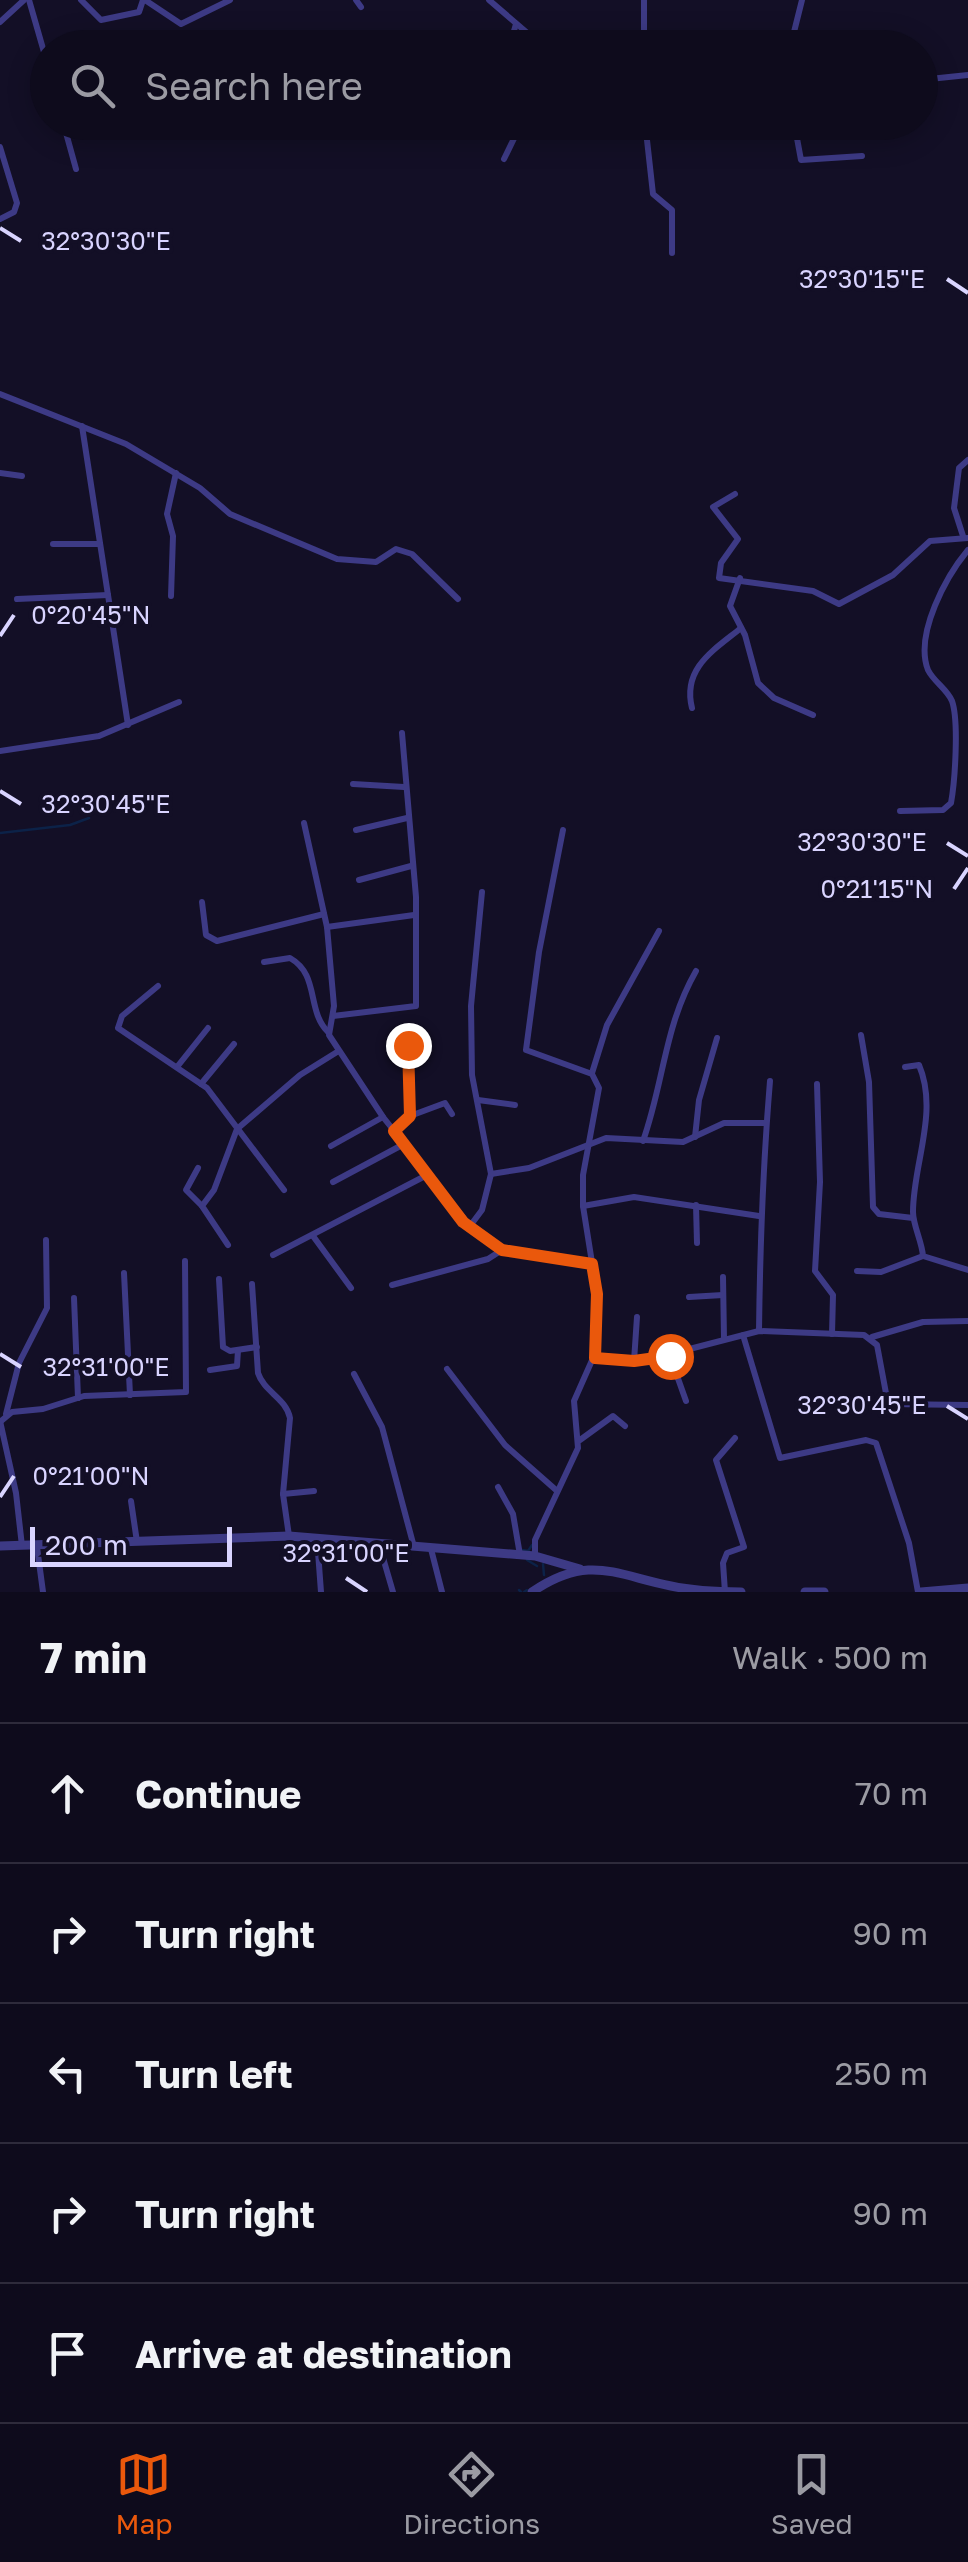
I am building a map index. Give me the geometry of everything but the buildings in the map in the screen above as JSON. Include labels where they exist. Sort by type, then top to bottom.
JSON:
[{"type":"street","points":[[0,22],[26,0],[36,30]]},
{"type":"street","points":[[81,0],[101,20],[138,12],[144,0],[181,24],[230,0]]},
{"type":"street","points":[[489,0],[524,30]]},
{"type":"street","points":[[644,0],[644,30]]},
{"type":"street","points":[[794,30],[802,0]]},
{"type":"street","points":[[514,30],[516,24]]},
{"type":"street","points":[[938,78],[968,75]]},
{"type":"street","points":[[68,140],[76,168]]},
{"type":"street","points":[[504,159],[513,140]]},
{"type":"street","points":[[647,140],[653,194],[672,210],[672,253]]},
{"type":"street","points":[[797,140],[801,160],[862,156]]},
{"type":"street","points":[[0,147],[17,203],[14,212],[0,219]]},
{"type":"street","points":[[0,394],[126,444],[176,473],[230,514],[337,558],[376,562],[396,549],[412,554],[458,600]]},
{"type":"street","points":[[82,426],[128,725]]},
{"type":"street","points":[[736,494],[715,504],[713,511],[738,538],[721,564],[719,578],[813,590],[840,604],[893,576],[930,541],[966,537],[954,508],[959,468],[968,460]]},
{"type":"street","points":[[0,484],[2,473],[22,476]]},
{"type":"street","points":[[171,596],[173,536],[167,514],[176,473]]},
{"type":"street","points":[[53,544],[100,544]]},
{"type":"street","points":[[900,811],[943,810],[951,803],[953,708],[929,670],[926,639],[938,593],[949,584],[968,550]]},
{"type":"street","points":[[740,578],[730,606],[758,682],[774,698],[813,715]]},
{"type":"street","points":[[17,599],[108,595]]},
{"type":"street","points":[[692,708],[689,688],[700,662],[741,628]]},
{"type":"street","points":[[0,751],[67,743],[128,725],[180,702]]},
{"type":"street","points":[[333,1016],[416,1008],[415,914],[402,733]]},
{"type":"street","points":[[353,784],[404,786]]},
{"type":"street","points":[[356,830],[407,818]]},
{"type":"street","points":[[304,823],[327,927],[333,1016],[328,1032]]},
{"type":"street","points":[[564,830],[539,952],[526,1050],[592,1074],[599,1088],[583,1206],[597,1308],[595,1358],[574,1401],[580,1440]]},
{"type":"street","points":[[359,880],[411,866]]},
{"type":"street","points":[[472,1225],[482,1210],[491,1174],[472,1076],[471,1006],[482,892]]},
{"type":"street","points":[[202,902],[206,935],[217,941],[324,914]]},
{"type":"street","points":[[327,927],[415,914]]},
{"type":"street","points":[[592,1074],[607,1025],[659,930]]},
{"type":"street","points":[[264,962],[290,958],[300,964],[313,989],[319,1022],[337,1052],[463,1222],[502,1250],[592,1264]]},
{"type":"street","points":[[643,1142],[660,1086],[670,1025],[696,971]]},
{"type":"street","points":[[158,986],[116,1024],[133,1042],[202,1084],[226,1109],[284,1190]]},
{"type":"street","points":[[177,1067],[208,1028]]},
{"type":"street","points":[[861,1035],[868,1082],[872,1207],[879,1214],[913,1218]]},
{"type":"street","points":[[695,1136],[699,1100],[718,1038]]},
{"type":"street","points":[[202,1084],[234,1044]]},
{"type":"street","points":[[408,1045],[410,1116]]},
{"type":"street","points":[[202,1206],[214,1190],[237,1129],[300,1075],[337,1052]]},
{"type":"street","points":[[905,1067],[914,1064],[921,1068],[926,1123],[913,1218],[924,1256]]},
{"type":"street","points":[[759,1330],[763,1258],[759,1216],[770,1081]]},
{"type":"street","points":[[818,1084],[820,1182],[814,1271],[833,1295],[832,1334]]},
{"type":"street","points":[[478,1100],[516,1105]]},
{"type":"street","points":[[394,1131],[410,1116],[445,1103],[452,1114]]},
{"type":"street","points":[[332,1146],[383,1117]]},
{"type":"street","points":[[491,1174],[529,1168],[611,1137],[683,1142],[724,1124],[766,1123]]},
{"type":"street","points":[[333,1182],[404,1144]]},
{"type":"street","points":[[198,1168],[186,1190],[202,1206],[228,1245]]},
{"type":"street","points":[[273,1256],[429,1174]]},
{"type":"street","points":[[583,1206],[620,1197],[759,1216]]},
{"type":"street","points":[[696,1205],[698,1243]]},
{"type":"street","points":[[313,1236],[351,1288]]},
{"type":"street","points":[[22,1547],[2,1419],[19,1363],[48,1308],[46,1240]]},
{"type":"street","points":[[392,1285],[488,1258],[502,1250]]},
{"type":"street","points":[[857,1271],[881,1272],[924,1256],[968,1270]]},
{"type":"street","points":[[2,1419],[78,1398],[188,1390],[185,1261]]},
{"type":"street","points":[[124,1274],[130,1395]]},
{"type":"street","points":[[723,1276],[724,1339]]},
{"type":"street","points":[[219,1279],[223,1348],[256,1347]]},
{"type":"street","points":[[252,1284],[260,1382],[282,1400],[290,1418],[283,1494],[289,1536]]},
{"type":"street","points":[[690,1297],[723,1295]]},
{"type":"street","points":[[74,1298],[78,1398]]},
{"type":"street","points":[[634,1361],[637,1317]]},
{"type":"street","points":[[595,1358],[634,1361],[670,1356],[759,1330],[871,1337],[923,1322],[968,1322]]},
{"type":"street","points":[[742,1335],[780,1458],[866,1440],[876,1443],[909,1543],[919,1592],[968,1588]]},
{"type":"street","points":[[871,1337],[877,1345],[888,1404],[968,1406]]},
{"type":"street","points":[[210,1370],[237,1366],[238,1350]]},
{"type":"street","points":[[670,1356],[686,1401]]},
{"type":"street","points":[[447,1370],[505,1445],[556,1490]]},
{"type":"street","points":[[354,1374],[382,1427],[414,1548]]},
{"type":"street","points":[[542,1585],[535,1540],[580,1440],[613,1416],[625,1426]]},
{"type":"street","points":[[728,1592],[723,1562],[727,1553],[744,1547],[716,1460],[735,1438]]},
{"type":"street","points":[[498,1488],[514,1514],[520,1555]]},
{"type":"street","points":[[283,1494],[314,1491]]},
{"type":"street","points":[[131,1501],[136,1542]]},
{"type":"street","points":[[0,1546],[289,1536],[520,1555],[580,1569],[600,1568],[670,1586],[741,1592]]},
{"type":"street","points":[[317,1538],[321,1592]]},
{"type":"street","points":[[379,1544],[392,1592]]},
{"type":"street","points":[[37,1547],[43,1592]]},
{"type":"street","points":[[431,1549],[442,1592]]},
{"type":"street","points":[[532,1592],[580,1569]]},
{"type":"street","points":[[806,1592],[824,1592]]},
{"type":"waterway","points":[[0,833],[70,825],[89,818]]},
{"type":"waterway","points":[[522,1550],[528,1551],[532,1545]]},
{"type":"waterway","points":[[527,1560],[537,1566]]},
{"type":"waterway","points":[[543,1564],[544,1575]]},
{"type":"route","points":[[408,1045],[412,1070],[410,1116],[394,1131],[463,1222],[502,1250],[592,1264],[597,1294],[595,1358],[634,1361],[670,1356]]}]
